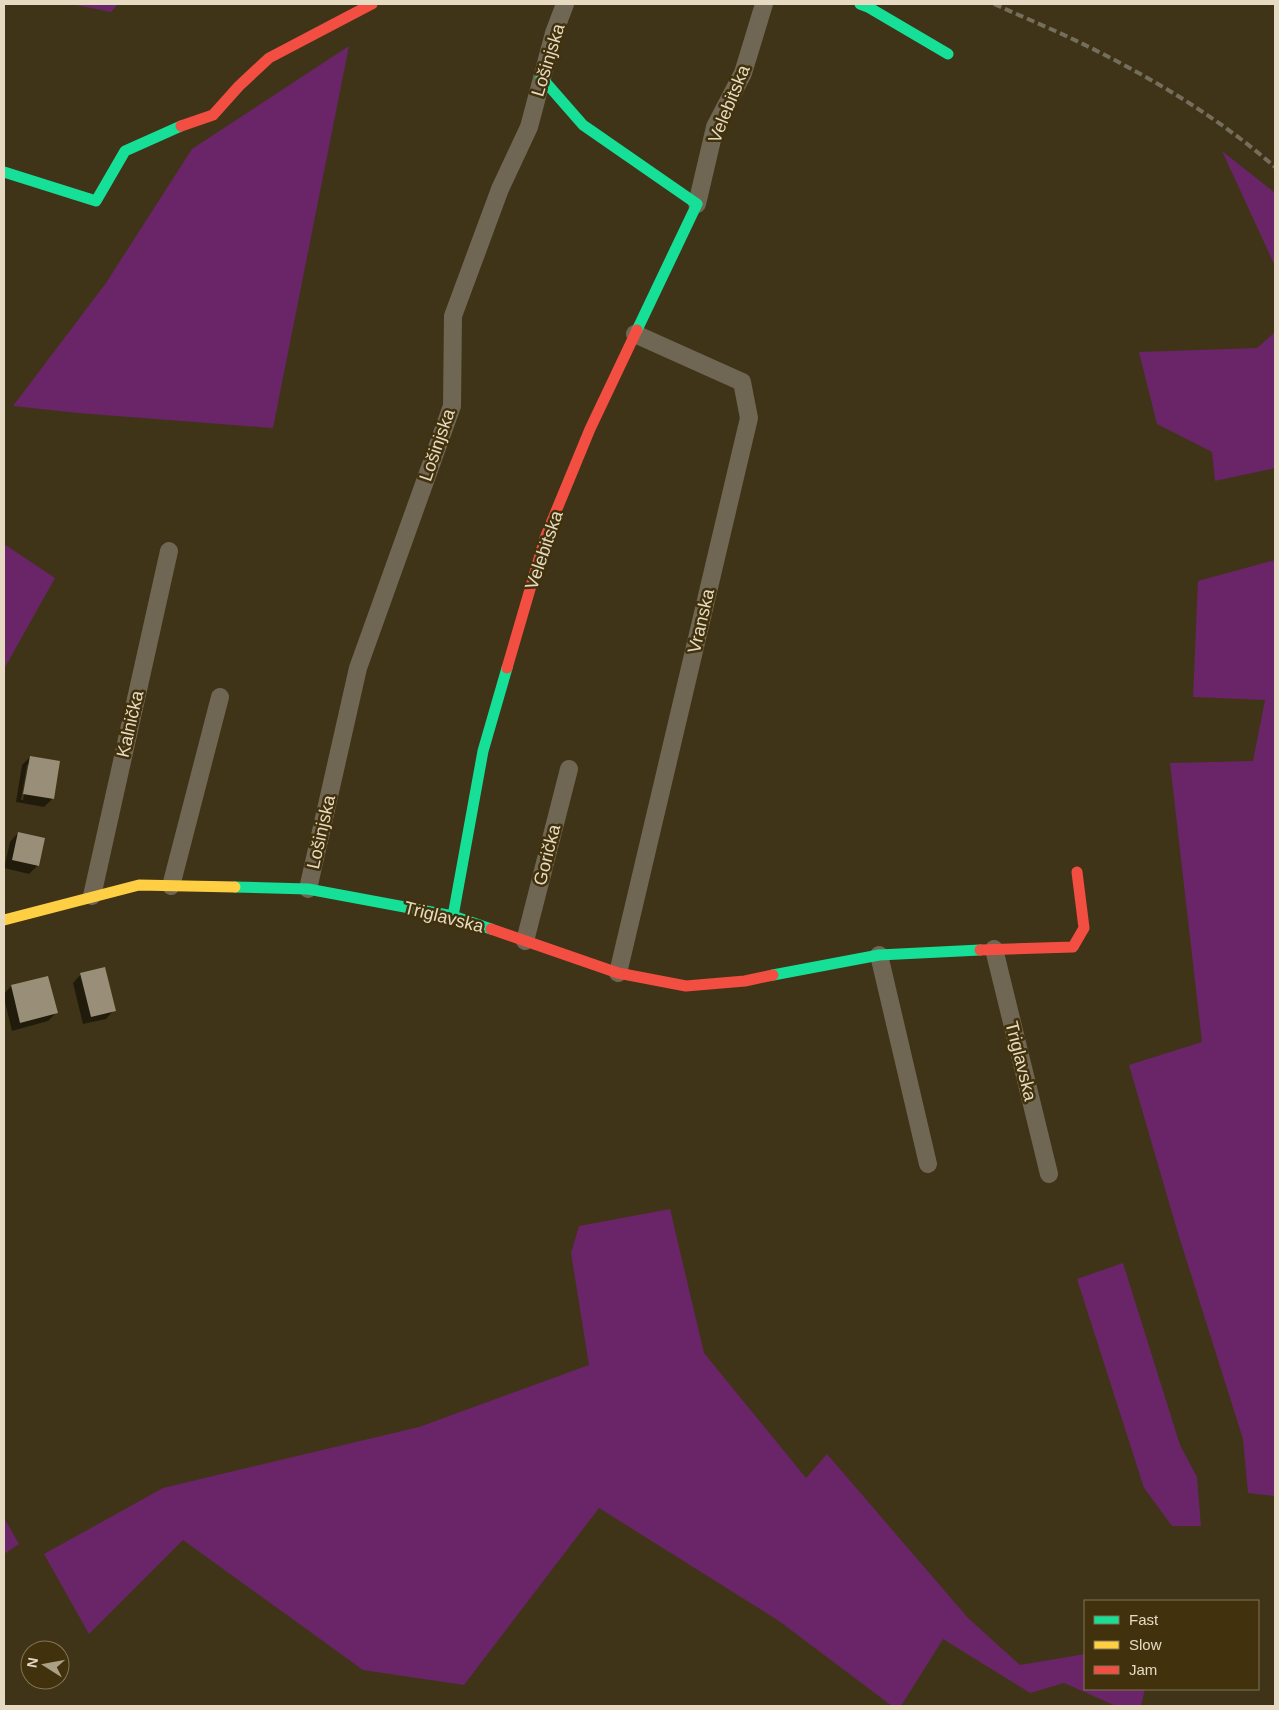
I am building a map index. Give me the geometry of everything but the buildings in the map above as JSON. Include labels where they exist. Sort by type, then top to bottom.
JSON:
[{"type":"street","points":[[4,172],[96,201],[125,151],[179,127],[212,115],[269,58],[372,4]]},
{"type":"street","name":"Lošinjska","points":[[308,889],[358,668],[452,406],[454,316],[500,189],[529,127],[541,77],[565,4]]},
{"type":"street","name":"Velebitska","points":[[452,916],[483,751],[545,538],[590,429],[697,204],[715,127],[743,73],[764,4]]},
{"type":"street","points":[[860,4],[948,54]]},
{"type":"street","points":[[541,77],[583,126],[697,204]]},
{"type":"street","name":"Vranska","points":[[618,973],[749,418],[742,382],[635,334]]},
{"type":"street","name":"Kalnička","points":[[92,896],[169,551]]},
{"type":"street","points":[[171,886],[220,697]]},
{"type":"street","name":"Gorička","points":[[525,941],[569,769]]},
{"type":"street","name":"Triglavska","points":[[4,920],[139,885],[308,889],[452,916],[618,973],[686,986],[745,981],[879,954],[1073,947],[1084,928],[1077,872]]},
{"type":"street","name":"Triglavska","points":[[994,949],[1049,1174]]},
{"type":"street","points":[[879,954],[928,1164]]},
{"type":"shaded area","points":[[71,4],[118,4],[111,12]]},
{"type":"shaded area","points":[[349,46],[273,428],[13,406],[106,283],[192,149]]},
{"type":"shaded area","points":[[1222,151],[1275,193],[1275,266]]},
{"type":"shaded area","points":[[1275,332],[1275,468],[1215,481],[1212,452],[1157,424],[1139,352],[1257,348]]},
{"type":"shaded area","points":[[4,544],[55,578],[4,669]]},
{"type":"shaded area","points":[[1275,560],[1275,1496],[1248,1493],[1243,1439],[1177,1230],[1129,1065],[1202,1042],[1170,763],[1253,761],[1265,700],[1193,697],[1198,581]]},
{"type":"shaded area","points":[[670,1209],[704,1353],[806,1478],[827,1454],[968,1618],[1020,1665],[1084,1654],[1084,1690],[1145,1690],[1141,1706],[1116,1706],[1064,1683],[1030,1693],[943,1639],[901,1706],[892,1706],[779,1621],[599,1508],[464,1685],[363,1670],[183,1540],[89,1634],[44,1554],[163,1488],[419,1427],[589,1365],[571,1253],[579,1226]]},
{"type":"shaded area","points":[[1123,1263],[1180,1445],[1197,1477],[1201,1526],[1172,1526],[1144,1488],[1077,1279]]},
{"type":"shaded area","points":[[4,1518],[19,1544],[4,1554]]},
{"type":"railway","points":[[994,4],[1087,46],[1137,72],[1209,116],[1275,167]]},
{"type":"traffic: fast","points":[[860,4],[948,54]]},
{"type":"traffic: fast","points":[[541,77],[583,125],[697,204],[637,330]]},
{"type":"traffic: fast","points":[[4,172],[96,201],[125,151],[181,126]]},
{"type":"traffic: fast","points":[[453,916],[483,751],[507,668]]},
{"type":"traffic: fast","points":[[235,887],[308,889],[453,916],[491,929]]},
{"type":"traffic: fast","points":[[773,975],[879,955],[980,950]]},
{"type":"traffic: slow","points":[[4,920],[139,885],[235,887]]},
{"type":"traffic: jam","points":[[181,126],[213,115],[239,86],[269,58],[372,4]]},
{"type":"traffic: jam","points":[[507,668],[545,538],[590,429],[637,330]]},
{"type":"traffic: jam","points":[[980,950],[1073,947],[1084,928],[1077,872]]},
{"type":"traffic: jam","points":[[491,929],[618,973],[686,986],[745,981],[773,975]]}]
